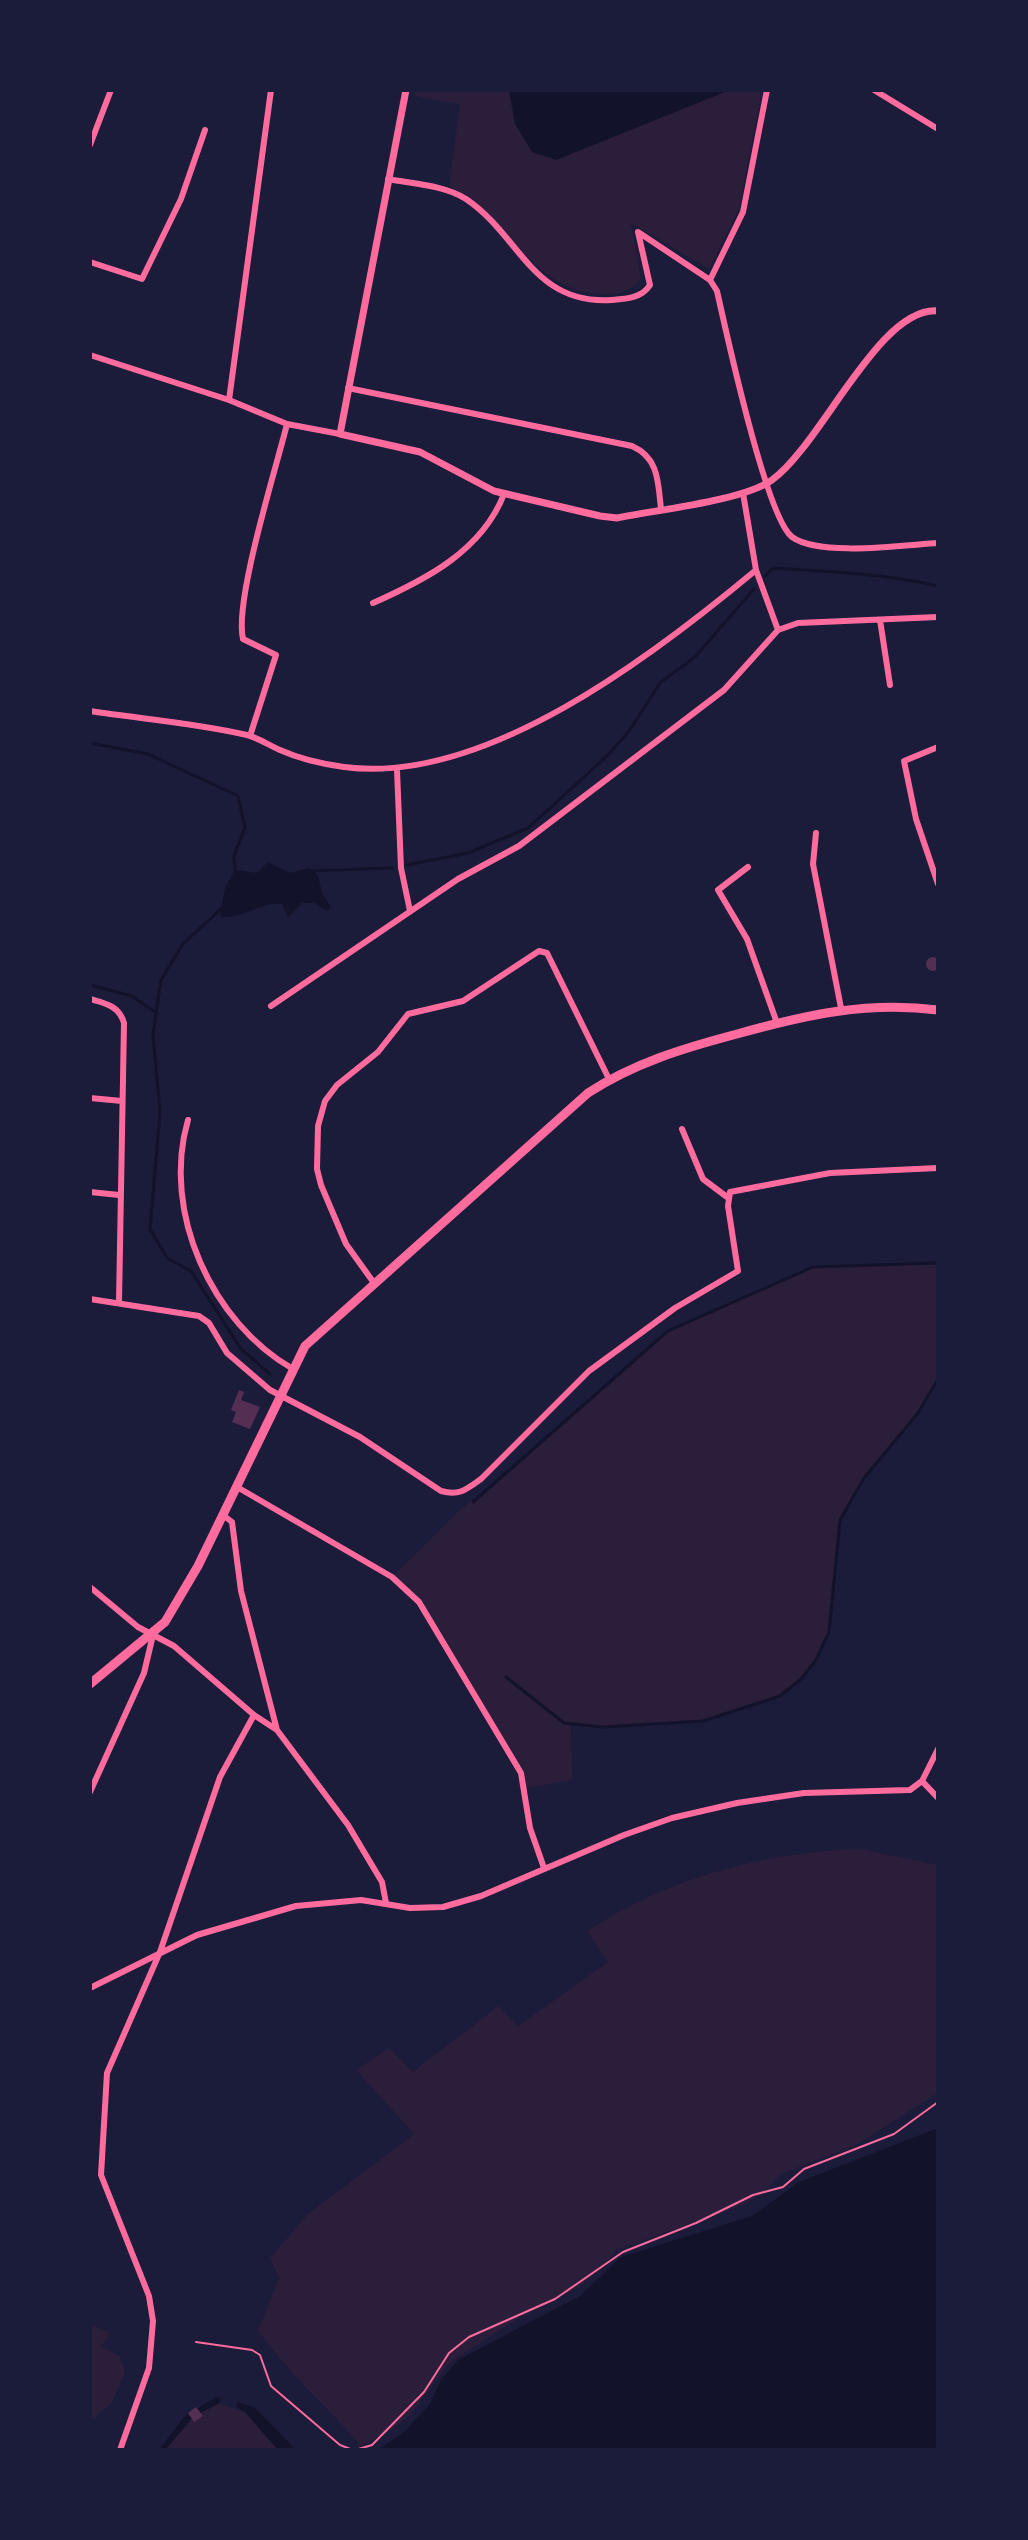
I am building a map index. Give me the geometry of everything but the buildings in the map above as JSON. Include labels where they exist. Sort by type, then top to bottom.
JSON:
[{"type":"main road","points":[[90,1684],[153,1635],[173,1608],[223,1515],[305,1346],[565,1112],[609,1079],[679,1050],[777,1023],[841,1008],[938,1010]]},
{"type":"street","points":[[90,145],[111,90]]},
{"type":"street","points":[[229,400],[271,90]]},
{"type":"street","points":[[340,434],[406,90]]},
{"type":"street","points":[[710,280],[743,212],[767,90]]},
{"type":"street","points":[[874,90],[938,129]]},
{"type":"street","points":[[90,262],[142,279],[181,199],[205,130]]},
{"type":"street","points":[[388,179],[442,189],[468,200],[543,280],[563,293],[588,300],[629,299],[647,290],[650,285],[638,232],[710,280],[717,291],[736,383],[785,529],[808,544],[862,547],[938,543]]},
{"type":"street","points":[[90,355],[229,400],[287,424],[420,452],[504,494],[617,518],[743,493],[768,483],[800,456],[886,336],[908,317],[925,310],[938,311]]},
{"type":"street","points":[[348,388],[632,446],[644,452],[654,464],[661,509]]},
{"type":"street","points":[[250,736],[276,655],[243,639],[241,630],[248,584],[287,424]]},
{"type":"street","points":[[743,493],[756,570],[778,630]]},
{"type":"street","points":[[373,603],[447,565],[475,540],[504,494]]},
{"type":"street","points":[[90,711],[250,736],[313,762],[397,770],[437,761],[528,727],[572,705],[715,605],[756,570]]},
{"type":"street","points":[[271,1006],[471,871],[519,846],[724,690],[778,630],[798,623],[938,617]]},
{"type":"street","points":[[880,620],[890,685]]},
{"type":"street","points":[[938,747],[904,761],[916,819],[938,884]]},
{"type":"street","points":[[397,770],[401,868],[410,911]]},
{"type":"street","points":[[816,833],[813,864],[841,1008]]},
{"type":"street","points":[[748,867],[718,890],[747,939],[777,1023]]},
{"type":"street","points":[[374,1283],[346,1244],[321,1185],[317,1169],[318,1126],[325,1101],[332,1090],[378,1052],[408,1014],[463,1001],[539,951],[547,953],[609,1079]]},
{"type":"street","points":[[90,999],[111,1005],[121,1012],[124,1023],[119,1302]]},
{"type":"street","points":[[90,1098],[122,1101]]},
{"type":"street","points":[[188,1120],[182,1194],[194,1250],[249,1337],[293,1369]]},
{"type":"street","points":[[90,1299],[199,1316],[209,1323],[227,1353],[279,1396],[360,1437],[441,1491],[453,1495],[464,1492],[589,1371],[675,1308],[738,1271],[727,1197],[703,1179],[682,1129]]},
{"type":"street","points":[[727,1197],[736,1188],[795,1177],[938,1168]]},
{"type":"street","points":[[90,1192],[119,1195]]},
{"type":"street","points":[[237,1487],[392,1577],[419,1602],[521,1773],[530,1828],[544,1868]]},
{"type":"street","points":[[223,1515],[232,1522],[241,1591],[277,1730]]},
{"type":"street","points":[[90,1587],[153,1635],[174,1646],[254,1715],[277,1730],[348,1825],[382,1882],[386,1903]]},
{"type":"street","points":[[90,1792],[144,1673],[153,1635]]},
{"type":"street","points":[[120,2450],[149,2368],[153,2321],[149,2296],[101,2175],[107,2073],[160,1952],[220,1777],[254,1715]]},
{"type":"street","points":[[90,1988],[197,1935],[307,1904],[351,1900],[410,1908],[462,1902],[648,1826],[737,1803],[804,1793],[891,1793],[910,1790],[922,1781],[938,1749]]},
{"type":"street","points":[[922,1781],[938,1798]]},
{"type":"path","points":[[196,2342],[252,2350],[260,2355],[271,2386],[340,2445],[354,2450],[372,2445],[424,2392],[449,2353],[469,2337],[555,2299],[623,2252],[696,2223],[753,2195],[783,2187],[804,2169],[894,2134],[938,2102]]},
{"type":"shaded area","points":[[415,90],[762,90],[739,209],[709,269],[631,223],[641,278],[628,290],[609,294],[582,291],[559,282],[540,269],[490,216],[449,186],[460,104],[414,96]]},
{"type":"shaded area","points":[[509,90],[730,90],[556,160],[532,152],[515,124]]},
{"type":"shaded area","points":[[268,862],[290,873],[309,868],[318,875],[322,893],[331,907],[327,911],[314,903],[302,903],[288,917],[282,904],[275,903],[220,917],[225,888],[235,870],[257,873]]},
{"type":"shaded area","points":[[938,1263],[938,1379],[918,1413],[864,1478],[840,1520],[829,1632],[816,1660],[801,1679],[780,1696],[703,1721],[603,1727],[571,1723],[572,1780],[521,1789],[521,1773],[425,1609],[392,1577],[463,1507],[513,1469],[668,1331],[813,1267]]},
{"type":"shaded area","points":[[860,1849],[938,1865],[938,2093],[856,2145],[781,2174],[760,2195],[743,2205],[616,2250],[604,2266],[579,2287],[519,2318],[449,2363],[411,2414],[394,2428],[361,2446],[258,2331],[279,2278],[270,2258],[308,2214],[414,2134],[356,2070],[389,2048],[413,2072],[498,2006],[518,2026],[608,1962],[587,1931],[650,1896],[718,1871],[753,1862]]},
{"type":"shaded area","points":[[938,2128],[938,2450],[378,2450],[403,2433],[430,2404],[441,2380],[458,2360],[580,2296],[621,2257],[752,2216],[799,2182]]},
{"type":"shaded area","points":[[90,2324],[109,2332],[108,2339],[100,2346],[120,2356],[125,2373],[111,2404],[90,2421]]},
{"type":"shaded area","points":[[216,2397],[221,2398],[220,2403],[194,2416],[165,2450],[159,2450],[184,2417]]},
{"type":"shaded area","points":[[238,2402],[255,2408],[296,2450],[278,2450],[245,2412],[236,2407]]},
{"type":"shaded area","points":[[217,2403],[245,2412],[278,2450],[165,2450],[194,2416]]},
{"type":"waterway","points":[[765,576],[773,568],[793,569],[877,576],[938,586]]},
{"type":"waterway","points":[[407,865],[468,853],[528,828],[607,756],[630,730],[660,683],[695,657],[754,589]]},
{"type":"waterway","points":[[90,743],[148,754],[238,796],[245,828],[234,856],[235,870]]},
{"type":"waterway","points":[[308,871],[392,868]]},
{"type":"waterway","points":[[224,906],[183,944],[161,980],[153,1035],[160,1112],[150,1229],[167,1258],[191,1271],[241,1349],[270,1374]]},
{"type":"waterway","points":[[90,985],[132,996],[155,1012]]},
{"type":"waterway","points":[[473,1502],[668,1331],[813,1267],[938,1263]]},
{"type":"waterway","points":[[506,1677],[564,1723],[603,1727],[703,1721],[780,1696],[801,1679],[816,1660],[829,1632],[840,1520],[864,1478],[918,1413],[938,1379]]}]
